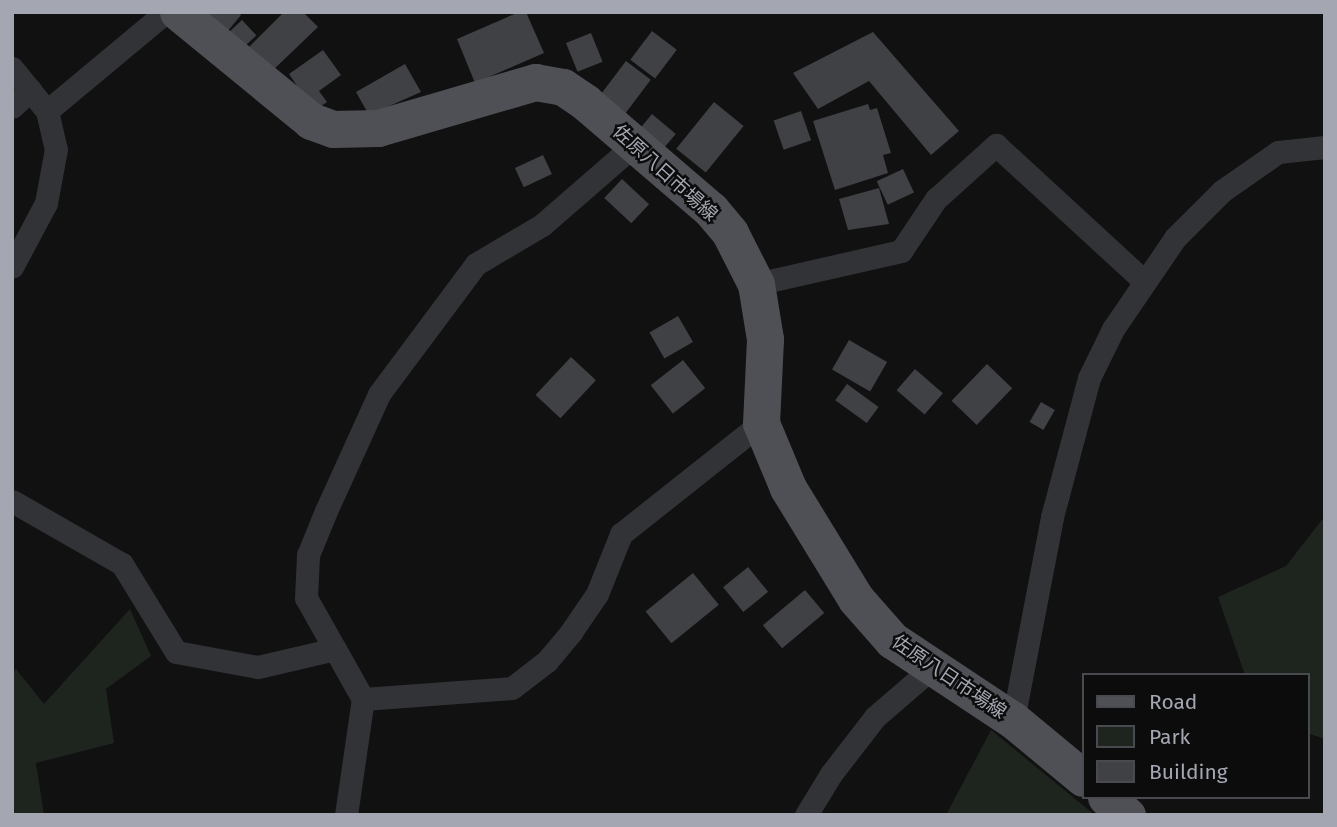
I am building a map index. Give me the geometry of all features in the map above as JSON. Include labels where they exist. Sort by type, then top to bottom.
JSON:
[{"type":"main road","name":"佐原八日市場線","points":[[178,12],[311,121],[333,129],[378,128],[513,86],[550,82],[585,102],[711,210],[730,233],[757,284],[765,339],[761,423],[788,488],[856,599],[892,640],[1013,720],[1082,777]]},
{"type":"main road","points":[[1108,799],[1127,815]]},
{"type":"street","points":[[47,111],[166,12]]},
{"type":"street","points":[[12,68],[47,111],[56,149],[46,203],[12,267]]},
{"type":"street","points":[[12,107],[30,90]]},
{"type":"street","points":[[346,815],[363,699],[306,598],[308,555],[379,394],[476,264],[542,225],[634,145]]},
{"type":"street","points":[[757,284],[901,251],[936,199],[996,145],[1143,279]]},
{"type":"street","points":[[1013,720],[1052,517],[1090,378],[1143,279],[1175,238],[1222,191],[1278,152],[1325,147]]},
{"type":"street","points":[[363,699],[512,688],[547,661],[571,632],[597,594],[621,534],[761,423]]},
{"type":"street","points":[[12,501],[122,564],[176,652],[258,667],[311,658],[335,649]]},
{"type":"street","points":[[806,815],[831,774],[875,717],[933,667]]},
{"type":"green space","points":[[1325,516],[1325,739],[1309,734],[1309,673],[1244,673],[1218,597],[1286,566]]},
{"type":"green space","points":[[130,609],[151,656],[106,689],[114,743],[36,763],[44,815],[12,815],[12,673],[16,669],[44,704]]},
{"type":"green space","points":[[991,730],[1095,815],[946,815]]},
{"type":"building","points":[[203,12],[238,12],[241,15],[227,32]]},
{"type":"building","points":[[284,12],[303,12],[318,27],[271,72],[247,49]]},
{"type":"building","points":[[519,12],[526,12],[544,53],[475,83],[457,39]]},
{"type":"building","points":[[242,20],[256,35],[243,48],[229,32]]},
{"type":"building","points":[[652,31],[677,50],[655,78],[630,60]]},
{"type":"building","points":[[873,32],[959,131],[931,155],[869,81],[818,109],[793,73]]},
{"type":"building","points":[[591,33],[603,62],[578,72],[566,43]]},
{"type":"building","points":[[323,50],[341,75],[319,91],[327,102],[314,111],[289,74]]},
{"type":"building","points":[[626,61],[651,80],[625,114],[600,95]]},
{"type":"building","points":[[405,64],[421,92],[369,115],[356,92]]},
{"type":"building","points":[[714,102],[744,126],[706,173],[676,149]]},
{"type":"building","points":[[868,104],[870,110],[877,108],[891,153],[883,155],[888,173],[835,190],[813,121]]},
{"type":"building","points":[[801,111],[811,140],[784,150],[774,120]]},
{"type":"building","points":[[652,114],[676,134],[659,154],[635,134]]},
{"type":"building","points":[[543,155],[552,174],[524,187],[515,168]]},
{"type":"building","points":[[903,169],[914,193],[888,205],[877,181]]},
{"type":"building","points":[[622,179],[649,204],[631,223],[604,198]]},
{"type":"building","points":[[879,188],[889,224],[848,230],[839,199]]},
{"type":"building","points":[[678,316],[693,342],[664,358],[649,332]]},
{"type":"building","points":[[849,340],[887,362],[870,391],[832,369]]},
{"type":"building","points":[[571,357],[596,380],[560,418],[536,395]]},
{"type":"building","points":[[683,360],[705,388],[673,414],[651,385]]},
{"type":"building","points":[[987,364],[1012,388],[977,425],[952,401]]},
{"type":"building","points":[[915,369],[943,393],[925,414],[897,390]]},
{"type":"building","points":[[847,384],[879,407],[867,423],[835,400]]},
{"type":"building","points":[[1041,402],[1055,410],[1043,430],[1030,422]]},
{"type":"building","points":[[748,567],[768,592],[743,612],[723,587]]},
{"type":"building","points":[[693,573],[719,605],[671,643],[646,611]]},
{"type":"building","points":[[805,590],[824,613],[782,648],[763,625]]}]
